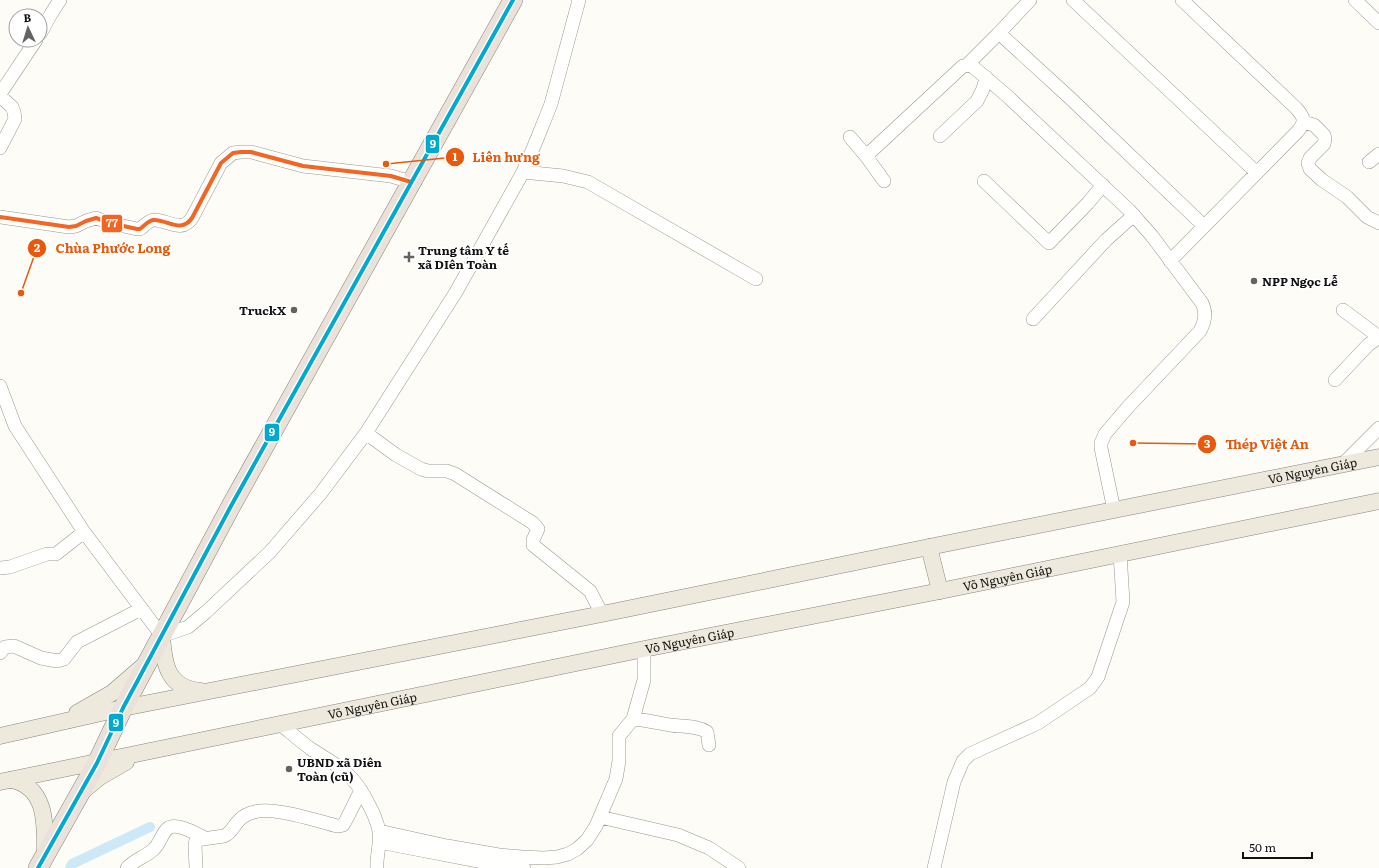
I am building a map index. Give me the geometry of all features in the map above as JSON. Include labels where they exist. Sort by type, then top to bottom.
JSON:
[{"type":"highway","points":[[42,862],[97,763],[123,708],[151,656],[411,182],[513,0]]},
{"type":"main road","name":"Võ Nguyên Giáp","points":[[0,736],[123,708],[602,614],[1379,457]]},
{"type":"main road","name":"Võ Nguyên Giáp","points":[[5,781],[644,649],[940,591],[1120,553],[1378,502]]},
{"type":"main road","points":[[929,547],[940,591]]},
{"type":"main road","points":[[162,636],[165,663],[174,680],[187,688],[209,692]]},
{"type":"main road","points":[[50,725],[83,710],[112,693],[138,671],[151,656]]},
{"type":"main road","points":[[80,794],[100,777],[142,753]]},
{"type":"main road","points":[[5,781],[18,782],[31,789],[39,801],[45,833],[42,862]]},
{"type":"street","points":[[48,19],[60,0]]},
{"type":"street","points":[[0,386],[15,426],[84,532],[162,636],[188,627],[270,552],[320,493],[366,433],[456,292],[523,172],[537,139],[550,104],[579,0]]},
{"type":"street","points":[[866,156],[963,66],[966,65],[1030,0]]},
{"type":"street","points":[[1073,0],[1257,173]]},
{"type":"street","points":[[1170,261],[1302,126],[1303,122],[1302,114],[1182,0]]},
{"type":"street","points":[[1355,0],[1378,20]]},
{"type":"street","points":[[999,33],[1076,103],[1204,226]]},
{"type":"street","points":[[0,148],[15,119],[12,107],[0,95],[31,48]]},
{"type":"street","points":[[966,65],[974,67],[986,77],[1134,215],[1152,236],[1202,303],[1205,313],[1204,324],[1200,332],[1128,407],[1102,438],[1101,448],[1114,510]]},
{"type":"street","points":[[940,136],[977,101],[984,89],[986,77]]},
{"type":"street","points":[[1303,122],[1314,125],[1324,135],[1325,139],[1324,144],[1310,158],[1308,163],[1310,169],[1322,180],[1347,197],[1367,217],[1379,223]]},
{"type":"street","points":[[850,137],[884,181]]},
{"type":"street","points":[[0,217],[69,227],[76,226],[96,218],[133,229],[140,229],[154,220],[169,224],[185,225],[189,223],[192,218],[221,163],[233,153],[241,152],[251,152],[303,166],[391,176],[411,182]]},
{"type":"street","points":[[523,172],[563,176],[588,182],[756,279]]},
{"type":"street","points":[[984,181],[1049,243],[1088,203],[1103,185]]},
{"type":"street","points":[[1033,319],[1087,260],[1134,215]]},
{"type":"street","points":[[1335,380],[1368,345],[1379,337],[1343,310]]},
{"type":"street","points":[[1342,465],[1379,428]]},
{"type":"street","points":[[366,433],[421,469],[428,471],[447,470],[455,474],[533,523],[538,529],[533,540],[533,546],[586,586],[593,595],[602,614]]},
{"type":"street","points":[[0,568],[10,567],[47,554],[56,554],[84,532]]},
{"type":"street","points":[[934,868],[954,782],[963,761],[970,754],[1044,720],[1095,683],[1123,602],[1120,553]]},
{"type":"street","points":[[0,653],[6,647],[14,646],[41,658],[57,661],[64,659],[77,642],[141,608]]},
{"type":"street","points":[[379,836],[499,855],[544,858],[568,854],[577,849],[587,840],[596,826],[616,779],[620,736],[633,718],[644,680],[644,649]]},
{"type":"street","points":[[633,718],[671,725],[699,728],[707,732],[709,745]]},
{"type":"street","points":[[280,724],[311,748],[341,767],[355,781],[373,813],[379,836],[376,861],[377,868]]},
{"type":"street","points":[[196,868],[195,842],[199,839],[228,835],[239,818],[247,814],[260,810],[267,810],[340,826],[345,823],[361,790]]},
{"type":"street","points":[[600,817],[678,835],[709,848],[739,868]]},
{"type":"street","points":[[127,868],[158,845],[166,829],[170,827],[175,826],[182,828],[205,838]]},
{"type":"street","points":[[379,836],[486,863],[524,868]]},
{"type":"waterway","points":[[70,868],[72,864],[150,827]]},
{"type":"transit line","name":"9","points":[[38,868],[97,763],[123,708],[231,506],[513,0]]},
{"type":"transit line","name":"77","points":[[0,217],[69,227],[76,226],[96,218],[110,223],[137,229],[140,229],[148,222],[153,220],[174,225],[183,225],[188,223],[192,218],[221,163],[233,153],[241,152],[251,152],[303,166],[391,176],[411,182]]},
{"type":"place","name":"Liên hưng","points":[[386,164]]},
{"type":"place","name":"Trung tâm Y tế xã DIên Toàn","points":[[409,257]]},
{"type":"place","name":"NPP Ngọc Lễ","points":[[1254,281]]},
{"type":"place","name":"Chùa Phước Long","points":[[21,293]]},
{"type":"place","name":"TruckX","points":[[294,310]]},
{"type":"place","name":"Thép Việt An","points":[[1133,443]]},
{"type":"place","name":"UBND xã Diên Toàn (cũ)","points":[[289,769]]}]
